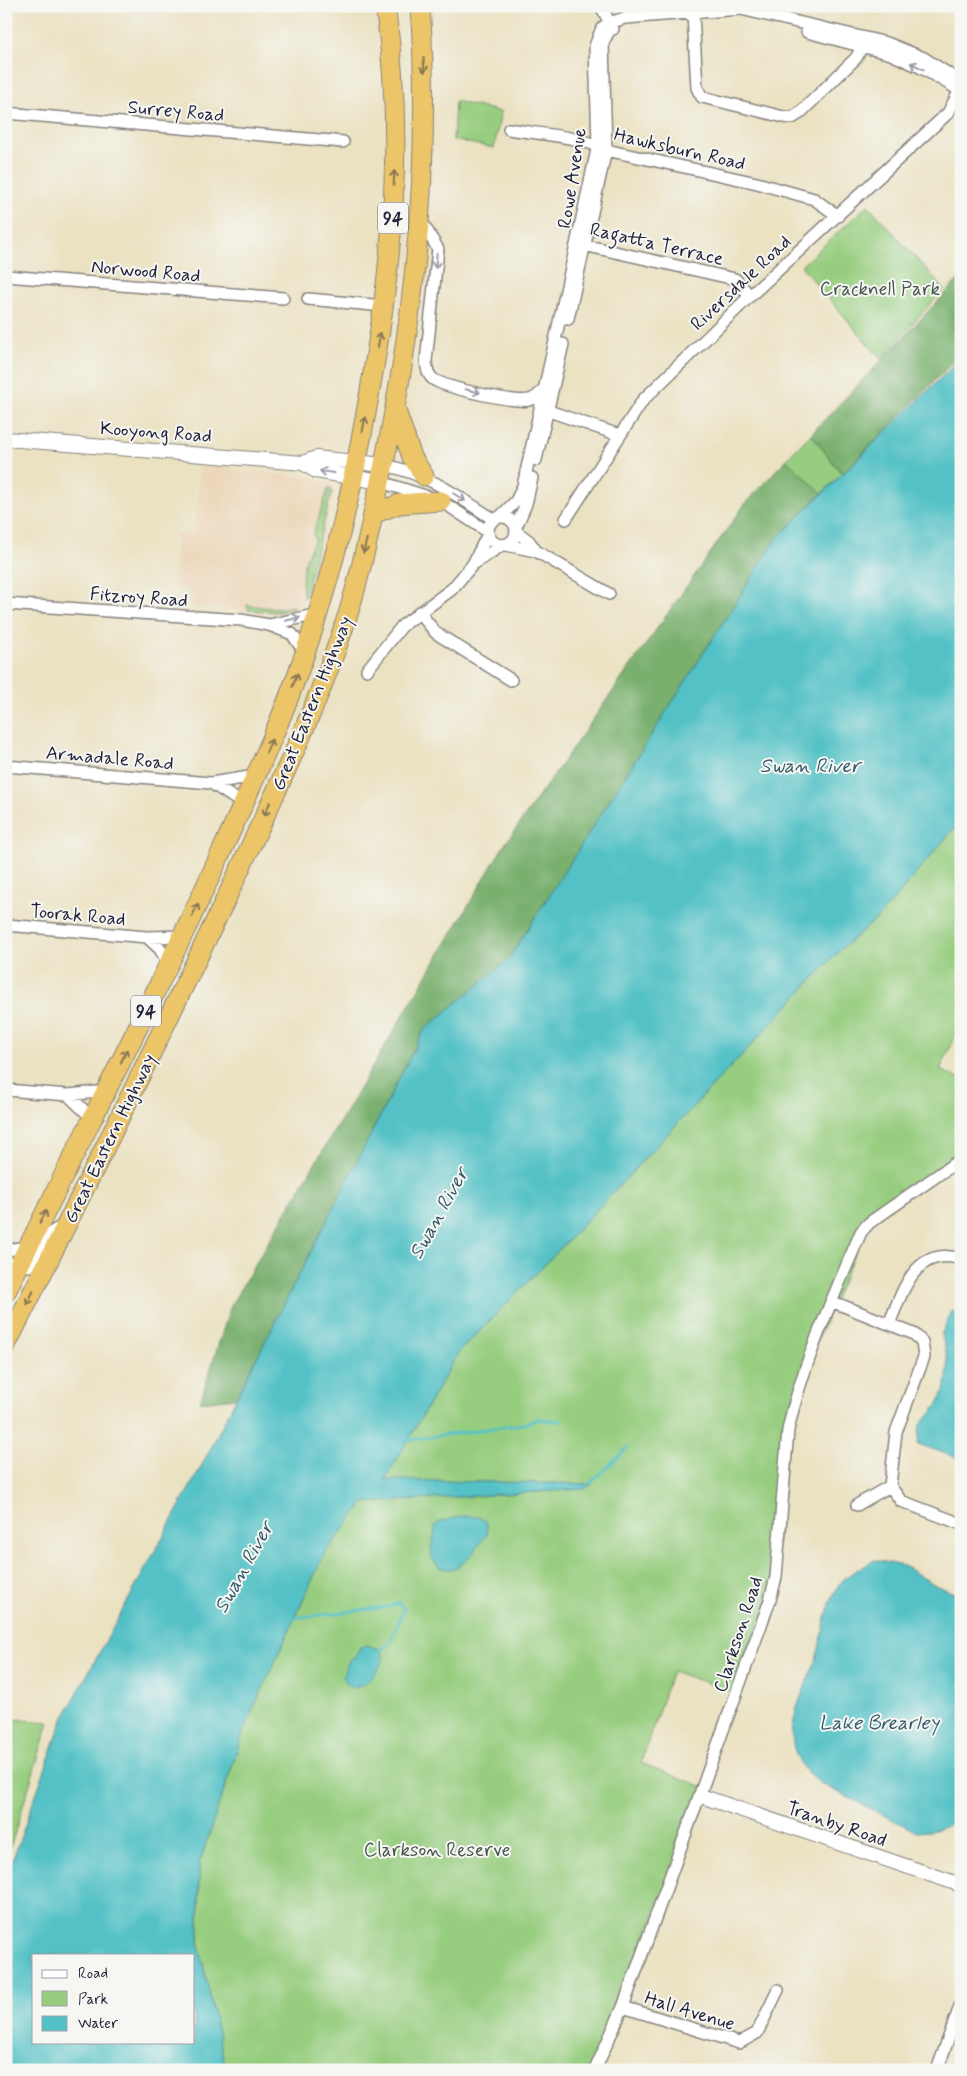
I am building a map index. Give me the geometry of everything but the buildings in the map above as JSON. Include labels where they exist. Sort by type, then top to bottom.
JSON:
[{"type":"highway","name":"Great Eastern Highway","points":[[6,1292],[13,1264],[28,1247],[107,1091],[183,936],[244,804],[305,653],[318,614],[356,468],[384,306],[390,256],[395,151],[395,94],[385,6]]},
{"type":"highway","name":"Great Eastern Highway","points":[[6,1345],[180,996],[314,705],[348,613],[383,473],[396,410],[408,328],[419,218],[425,75],[420,6]]},
{"type":"highway","points":[[396,410],[412,457],[424,476]]},
{"type":"highway","points":[[373,514],[399,504],[441,501]]},
{"type":"street","points":[[601,6],[611,26],[625,18],[694,17],[741,9],[924,58],[960,88]]},
{"type":"street","points":[[694,17],[697,88],[702,96],[784,118],[792,118],[800,113],[856,58],[866,42]]},
{"type":"street","name":"Rowe Avenue","points":[[497,518],[516,501],[523,486],[544,409],[582,245],[602,148],[603,42],[611,26]]},
{"type":"street","name":"Riversdale Road","points":[[566,519],[642,400],[750,296],[948,113],[960,88]]},
{"type":"street","name":"Surrey Road","points":[[6,113],[343,142]]},
{"type":"street","name":"Hawksburn Road","points":[[509,129],[602,148],[814,199],[838,216]]},
{"type":"street","points":[[419,218],[438,249],[426,361],[428,373],[433,379],[449,386],[518,402],[531,400],[544,389]]},
{"type":"street","name":"Rowe Avenue","points":[[516,530],[527,498],[544,409],[544,389],[582,245]]},
{"type":"street","name":"Ragatta Terrace","points":[[582,245],[735,279],[750,296]]},
{"type":"street","name":"Norwood Road","points":[[6,276],[283,298]]},
{"type":"street","points":[[308,299],[384,306]]},
{"type":"street","points":[[544,409],[619,435]]},
{"type":"street","name":"Kooyong Road","points":[[6,439],[303,463],[316,471],[356,468],[383,473]]},
{"type":"street","points":[[383,473],[408,470],[424,476],[497,518],[510,519],[516,530],[529,541],[536,551]]},
{"type":"street","points":[[383,473],[441,501],[488,533],[493,542],[536,551],[609,594]]},
{"type":"street","points":[[367,670],[397,632],[419,612],[452,589],[473,564],[497,518]]},
{"type":"street","points":[[473,564],[513,540],[516,530]]},
{"type":"street","name":"Fitzroy Road","points":[[6,604],[241,620],[269,625],[292,634],[305,653]]},
{"type":"street","points":[[419,612],[436,633],[511,680]]},
{"type":"street","name":"Fitzroy Road","points":[[269,625],[318,614]]},
{"type":"street","name":"Armadale Road","points":[[6,766],[211,783],[256,776]]},
{"type":"street","name":"Armadale Road","points":[[211,783],[244,804]]},
{"type":"street","name":"Toorak Road","points":[[6,925],[147,937],[183,936]]},
{"type":"street","name":"Toorak Road","points":[[147,937],[160,949],[169,965]]},
{"type":"street","points":[[6,1090],[68,1094],[107,1091]]},
{"type":"street","points":[[68,1094],[92,1118]]},
{"type":"street","name":"Clarkson Road","points":[[595,2070],[623,2007],[701,1796],[770,1600],[776,1577],[788,1430],[793,1407],[831,1301],[865,1228],[961,1159]]},
{"type":"street","points":[[13,1264],[29,1266],[34,1263],[52,1232],[67,1222]]},
{"type":"street","points":[[6,1250],[28,1247]]},
{"type":"street","points":[[889,1324],[905,1286],[915,1270],[934,1257],[952,1257],[961,1260]]},
{"type":"street","points":[[831,1301],[914,1334],[922,1342],[924,1357],[896,1432],[890,1486],[902,1501],[961,1524]]},
{"type":"street","points":[[857,1505],[890,1486]]},
{"type":"street","name":"Tranby Road","points":[[701,1796],[961,1884]]},
{"type":"street","name":"Hall Avenue","points":[[623,2007],[739,2043],[757,2033],[778,1990]]},
{"type":"street","points":[[937,2070],[961,2004]]},
{"type":"shaded area","points":[[201,462],[224,466],[236,471],[310,477],[333,485],[334,491],[320,548],[303,606],[294,611],[278,614],[192,606],[192,590],[174,589],[176,533],[194,534]]},
{"type":"green space","points":[[455,101],[501,112],[494,148],[453,140]]},
{"type":"green space","name":"Cracknell Park","points":[[868,205],[944,289],[881,359],[801,266]]},
{"type":"green space","points":[[961,277],[961,354],[842,474],[811,434]]},
{"type":"green space","points":[[811,434],[842,474],[822,493],[786,460]]},
{"type":"green space","points":[[786,460],[822,493],[777,538],[508,960],[424,1030],[236,1398],[200,1402],[231,1305],[503,847],[747,501]]},
{"type":"green space","points":[[329,487],[332,491],[304,598],[302,582],[304,568],[315,540],[313,534]]},
{"type":"green space","points":[[247,605],[279,609],[293,606],[293,609],[279,612],[248,610]]},
{"type":"green space","name":"Clarkson Reserve","points":[[961,820],[961,1023],[940,1070],[961,1079],[961,1161],[868,1222],[790,1404],[774,1577],[736,1693],[672,1671],[641,1763],[704,1787],[598,2061],[588,2070],[226,2070],[199,1946],[199,1864],[245,1727],[324,1554],[364,1503],[584,1489],[591,1484],[384,1480],[459,1352],[558,1251],[841,949],[880,916]]},
{"type":"green space","points":[[13,1719],[49,1722],[6,1861],[6,1754]]},
{"type":"water","name":"Swan River","points":[[961,358],[961,820],[880,916],[841,949],[558,1251],[459,1352],[385,1480],[592,1484],[584,1489],[364,1503],[324,1554],[245,1727],[199,1864],[199,1946],[226,2070],[6,2070],[6,1878],[63,1719],[201,1467],[424,1030],[508,960],[777,538]]},
{"type":"water","points":[[952,1311],[961,1315],[961,1459],[918,1444],[920,1424],[937,1405],[946,1384],[947,1360],[941,1335]]},
{"type":"water","points":[[462,1516],[480,1517],[487,1523],[487,1535],[462,1564],[449,1569],[442,1568],[437,1565],[431,1553],[435,1526],[440,1522]]},
{"type":"water","name":"Lake Brearley","points":[[875,1560],[904,1566],[935,1585],[961,1596],[961,1815],[947,1826],[936,1830],[917,1832],[820,1783],[802,1766],[794,1749],[792,1732],[796,1711],[816,1659],[832,1598],[843,1580]]},
{"type":"water","points":[[367,1645],[381,1650],[384,1658],[373,1676],[356,1688],[348,1685],[343,1676],[349,1660],[356,1656],[360,1647]]},
{"type":"waterway","points":[[408,1440],[524,1424],[538,1419],[561,1421]]},
{"type":"waterway","points":[[588,1484],[627,1448]]},
{"type":"waterway","points":[[293,1618],[388,1607],[399,1603],[404,1609],[391,1641],[381,1650]]}]
